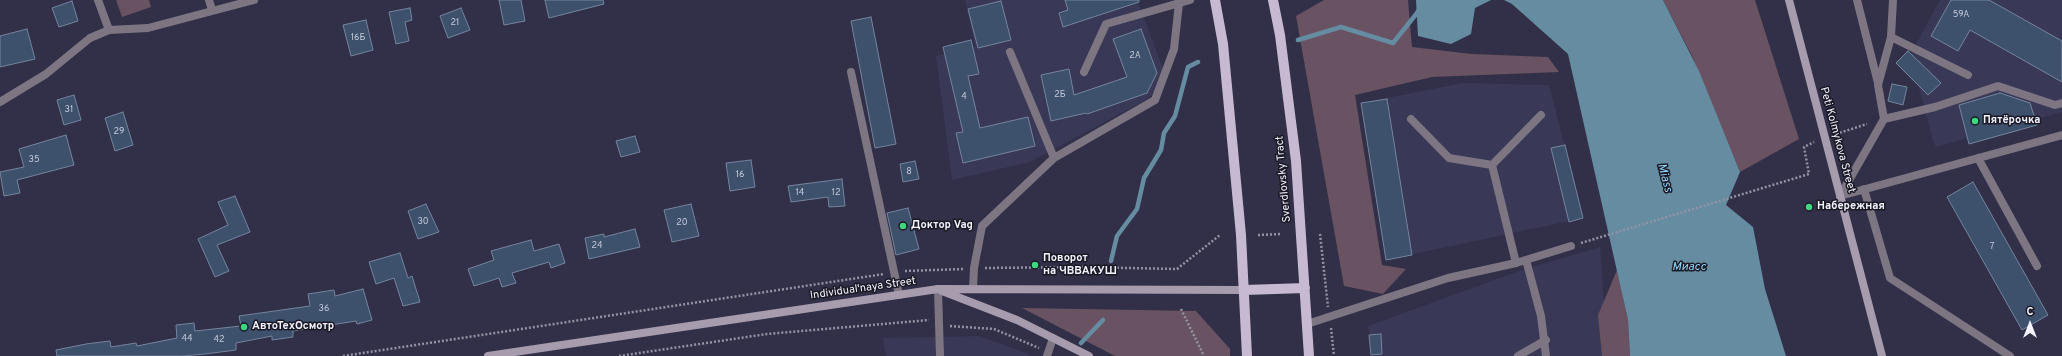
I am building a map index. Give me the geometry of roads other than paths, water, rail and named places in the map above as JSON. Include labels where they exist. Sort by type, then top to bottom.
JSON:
[{"type":"main road","points":[[1215,0],[1222,44],[1245,290],[1247,356]]},
{"type":"main road","name":"Sverdlovsky Tract","points":[[1273,0],[1280,35],[1296,160],[1306,288],[1309,356]]},
{"type":"main road","name":"Peti Kolmykova Street","points":[[1788,0],[1882,356]]},
{"type":"main road","points":[[1245,290],[1306,288]]},
{"type":"main road","points":[[938,289],[1017,320],[1089,356]]},
{"type":"main road","name":"Individual'naya Street","points":[[488,356],[938,289],[1245,290]]},
{"type":"street","points":[[98,0],[109,30]]},
{"type":"street","points":[[209,0],[212,10]]},
{"type":"street","points":[[0,102],[46,74],[90,38],[109,30],[148,28],[254,0]]},
{"type":"street","points":[[1084,72],[1106,24],[1190,0]]},
{"type":"street","points":[[1840,196],[1884,119],[1878,84],[1857,0]]},
{"type":"street","points":[[1878,84],[1891,37],[1893,0]]},
{"type":"street","points":[[973,289],[974,268],[982,226],[1054,158],[1155,100],[1174,49],[1179,3]]},
{"type":"street","points":[[1891,37],[1968,75]]},
{"type":"street","points":[[1010,52],[1054,158]]},
{"type":"street","points":[[851,72],[899,295]]},
{"type":"street","points":[[1884,119],[1934,107],[1998,86],[2055,105],[2062,103]]},
{"type":"street","points":[[1492,165],[1541,115]]},
{"type":"street","points":[[1411,118],[1448,158],[1492,165]]},
{"type":"street","points":[[1840,196],[2062,135]]},
{"type":"street","points":[[1978,158],[2037,266]]},
{"type":"street","points":[[1492,165],[1516,263]]},
{"type":"street","points":[[1864,189],[1890,278],[2010,356]]},
{"type":"street","points":[[1307,324],[1330,318],[1448,278],[1516,263],[1571,246]]},
{"type":"street","points":[[1526,260],[1541,316],[1546,340],[1546,356]]},
{"type":"street","points":[[938,289],[940,356]]},
{"type":"street","points":[[1047,354],[1053,338]]},
{"type":"street","points":[[1518,356],[1546,340]]},
{"type":"water","points":[[1416,0],[1491,0],[1475,8],[1471,34],[1451,44],[1418,36]]},
{"type":"water","name":"Миасс","points":[[1504,0],[1663,0],[1699,71],[1740,172],[1726,205],[1753,227],[1765,289],[1786,356],[1630,356],[1628,320],[1568,54],[1512,4]]},
{"type":"waterway","points":[[1298,40],[1341,27],[1393,43],[1417,13],[1424,0]]},
{"type":"waterway","points":[[1111,261],[1117,236],[1137,209],[1144,178],[1161,150],[1164,133],[1175,116],[1188,67],[1198,62]]},
{"type":"waterway","points":[[1081,343],[1103,320]]},
{"type":"place","name":"Пятёрочка","points":[[1975,121]]},
{"type":"place","name":"Набережная","points":[[1809,207]]},
{"type":"place","name":"Доктор Vag","points":[[903,226]]},
{"type":"place","name":"Поворот на ЧВВАКУШ","points":[[1035,265]]},
{"type":"place","name":"АвтоТехОсмотр","points":[[244,327]]},
{"type":"water label","name":"Miass","points":[[1664,178]]}]
